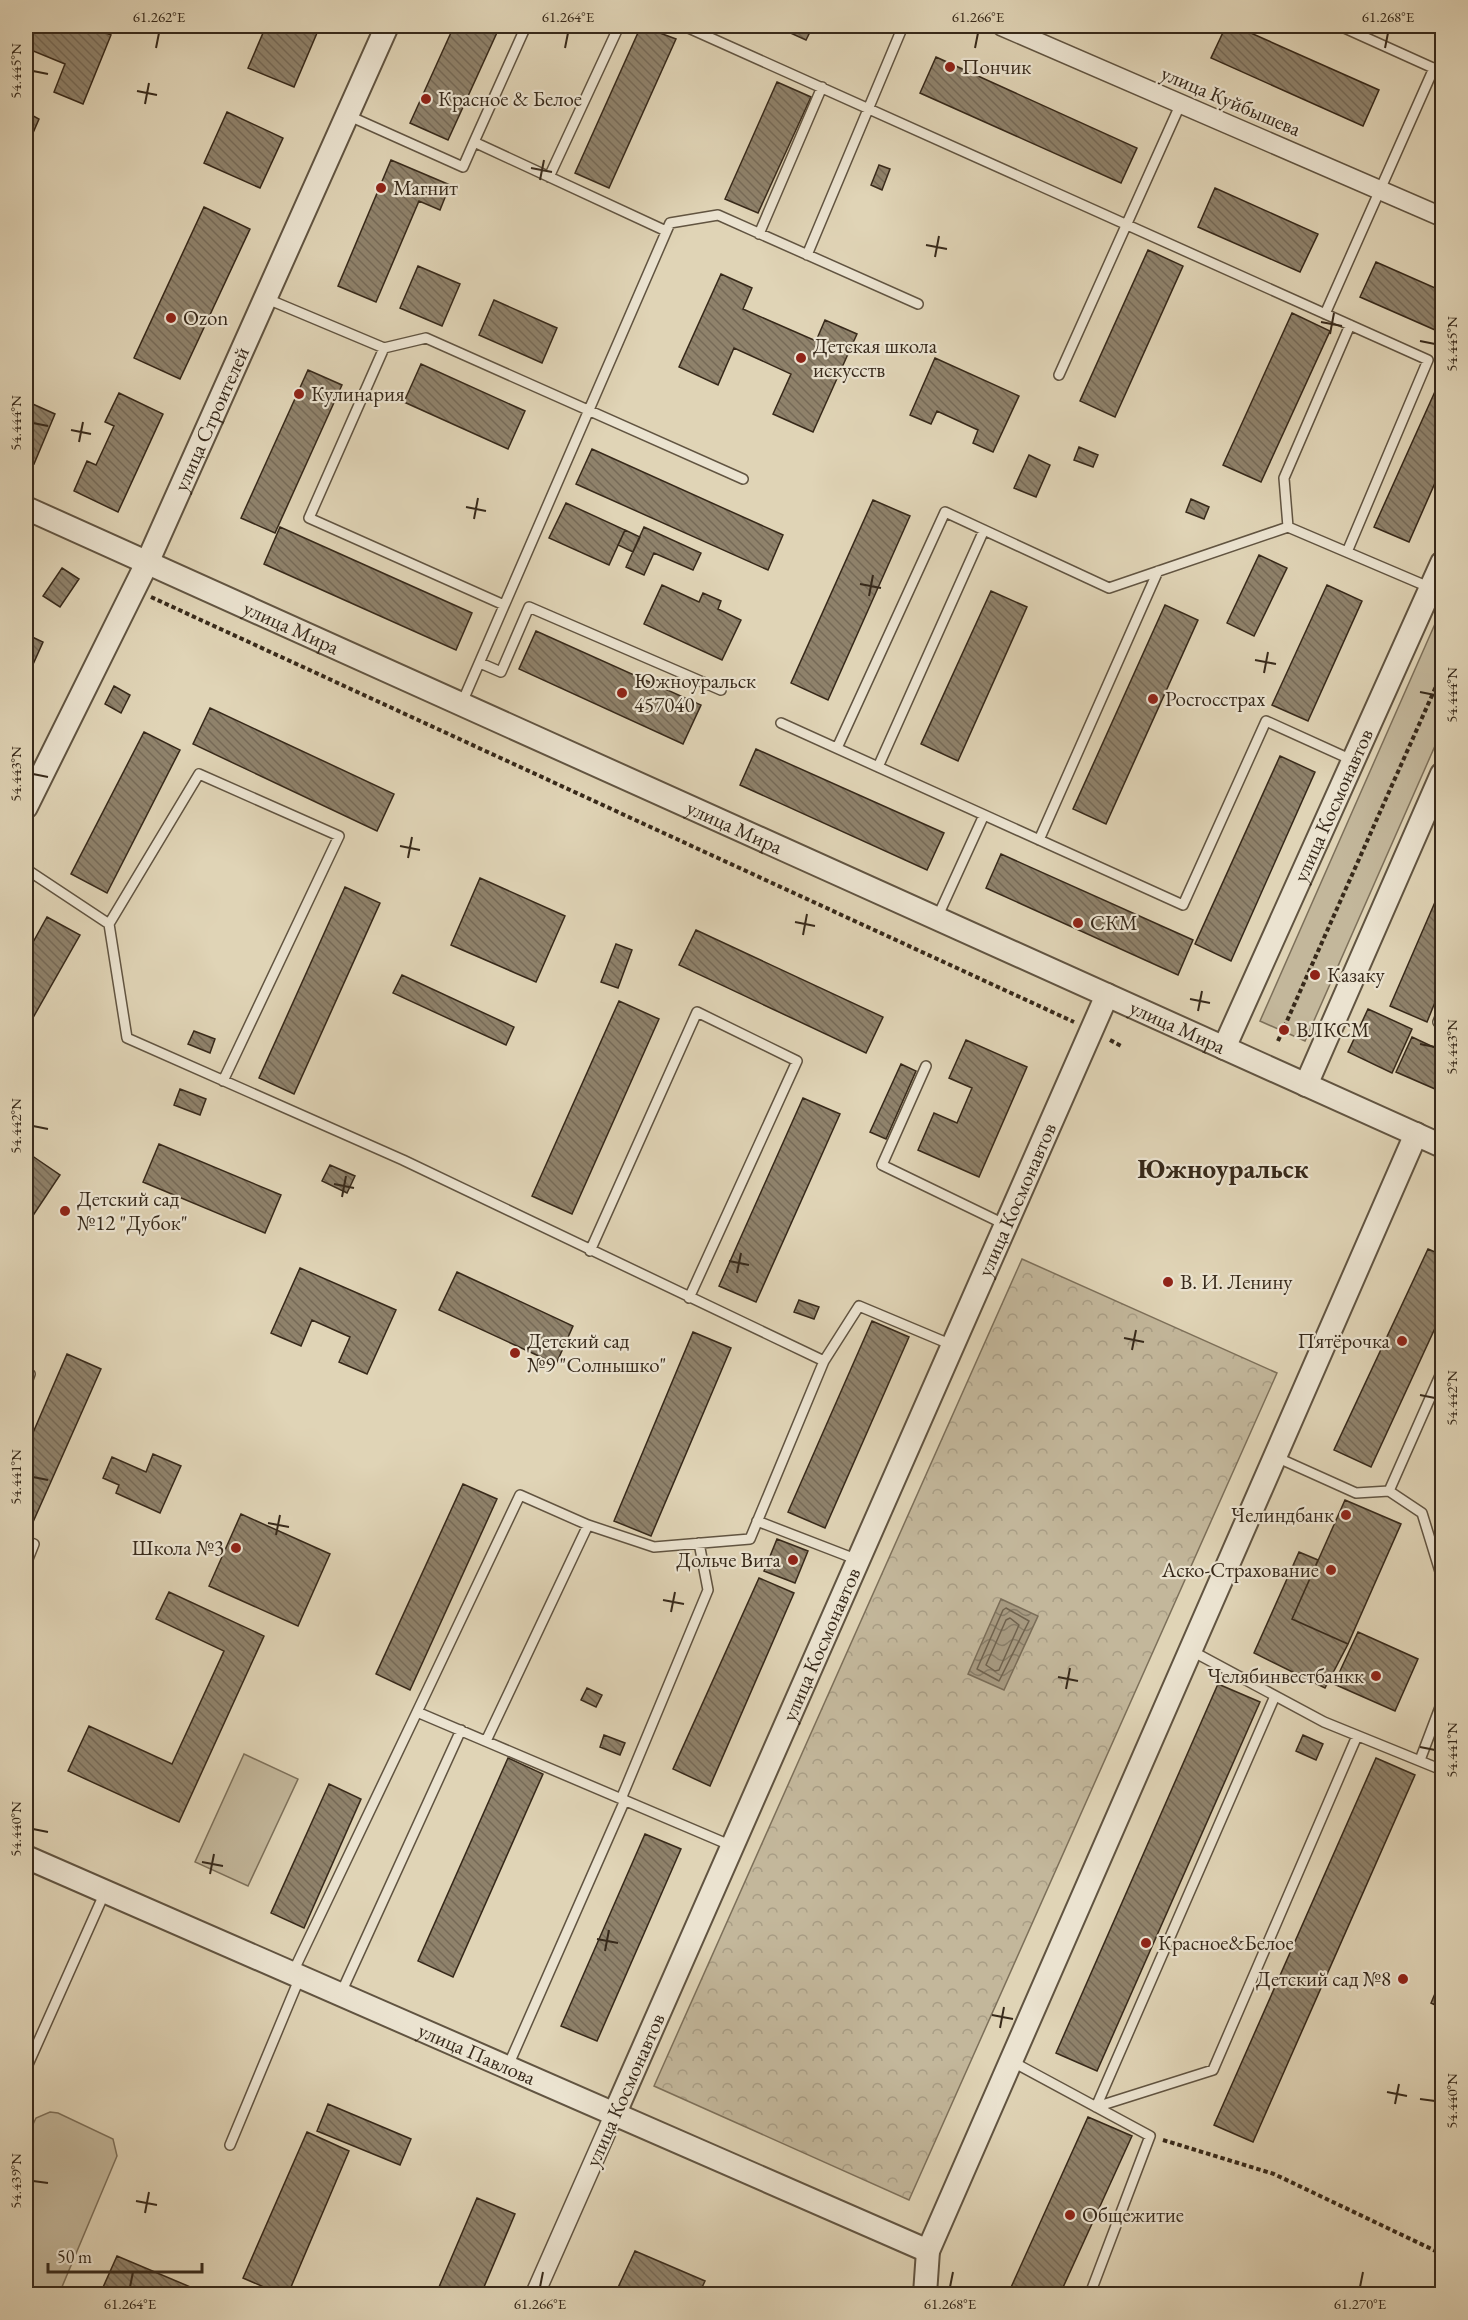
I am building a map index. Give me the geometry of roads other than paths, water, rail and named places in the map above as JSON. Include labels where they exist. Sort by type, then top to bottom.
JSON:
[{"type":"street","name":"улица Строителей","points":[[26,807],[147,563],[387,26]]},
{"type":"street","name":"улица Куйбышева","points":[[1001,26],[1443,217]]},
{"type":"street","name":"улица Мира","points":[[26,508],[1443,1146]]},
{"type":"street","name":"улица Космонавтов","points":[[1224,1048],[1443,563]]},
{"type":"street","points":[[1306,1085],[1443,774]]},
{"type":"street","name":"улица Космонавтов","points":[[535,2295],[1107,995]]},
{"type":"street","points":[[925,2295],[928,2252],[1416,1134]]},
{"type":"street","name":"улица Павлова","points":[[26,1857],[928,2252]]},
{"type":"lane","points":[[347,115],[463,167],[526,26]]},
{"type":"lane","points":[[549,177],[619,26]]},
{"type":"lane","points":[[684,26],[1428,360],[1347,552]]},
{"type":"lane","points":[[807,255],[903,26]]},
{"type":"lane","points":[[1325,314],[1380,190],[1438,70],[1340,26]]},
{"type":"lane","points":[[759,234],[822,87]]},
{"type":"lane","points":[[1059,375],[1181,103]]},
{"type":"lane","points":[[474,142],[666,231]]},
{"type":"lane","points":[[461,705],[670,223],[718,215],[918,304]]},
{"type":"lane","points":[[265,298],[384,348],[426,338],[743,478]]},
{"type":"lane","points":[[1288,527],[1284,478],[1350,325]]},
{"type":"lane","points":[[384,348],[309,519],[504,605]]},
{"type":"lane","points":[[837,748],[945,512],[1109,588],[1288,527],[1431,588]]},
{"type":"lane","points":[[878,767],[984,530]]},
{"type":"lane","points":[[1038,840],[1158,571]]},
{"type":"lane","points":[[480,663],[501,672],[529,607],[721,690]]},
{"type":"lane","points":[[782,723],[1183,905],[1266,721],[1353,761]]},
{"type":"lane","points":[[223,1081],[339,836],[199,774],[109,924],[127,1038],[223,1081],[403,1160],[824,1361]]},
{"type":"lane","points":[[937,918],[984,815]]},
{"type":"lane","points":[[26,868],[109,924]]},
{"type":"lane","points":[[590,1251],[697,1011],[798,1061],[689,1298]]},
{"type":"lane","points":[[1443,1012],[1438,1022],[1443,1024]]},
{"type":"lane","points":[[926,1066],[882,1165],[1006,1225]]},
{"type":"lane","points":[[230,2145],[296,1976],[520,1495],[588,1526],[654,1547],[750,1539],[824,1361],[859,1306],[953,1345]]},
{"type":"lane","points":[[1389,1491],[1443,1371]]},
{"type":"lane","points":[[26,1373],[30,1374],[26,1385]]},
{"type":"lane","points":[[1275,1457],[1356,1493],[1389,1491],[1422,1513],[1443,1578]]},
{"type":"lane","points":[[757,1521],[858,1560]]},
{"type":"lane","points":[[486,1741],[588,1526]]},
{"type":"lane","points":[[26,1540],[34,1544],[26,1564]]},
{"type":"lane","points":[[507,2068],[623,1800],[708,1590],[699,1543]]},
{"type":"lane","points":[[1190,1650],[1324,1722],[1443,1770]]},
{"type":"lane","points":[[1096,2107],[1275,1696]]},
{"type":"lane","points":[[1420,1760],[1443,1701]]},
{"type":"lane","points":[[417,1712],[732,1847]]},
{"type":"lane","points":[[340,1995],[461,1730]]},
{"type":"lane","points":[[1096,2107],[1213,2070],[1357,1736]]},
{"type":"lane","points":[[26,2069],[105,1892]]},
{"type":"lane","points":[[1011,2061],[1150,2136],[1090,2295]]},
{"type":"water","points":[[1001,1599],[1038,1616],[1004,1690],[968,1674]]},
{"type":"place","name":"Пончик","points":[[950,67]]},
{"type":"place","name":"Красное & Белое","points":[[426,99]]},
{"type":"place","name":"Магнит","points":[[381,188]]},
{"type":"place","name":"Ozon","points":[[171,318]]},
{"type":"place","name":"Детская школа искусств","points":[[801,358]]},
{"type":"place","name":"Кулинария","points":[[299,394]]},
{"type":"place","name":"Южноуральск 457040","points":[[622,693]]},
{"type":"place","name":"Росгосстрах","points":[[1153,699]]},
{"type":"place","name":"СКМ","points":[[1078,923]]},
{"type":"place","name":"Казаку","points":[[1315,975]]},
{"type":"place","name":"ВЛКСМ","points":[[1284,1030]]},
{"type":"place","name":"Детский сад №12 \"Дубок\"","points":[[65,1211]]},
{"type":"place","name":"В. И. Ленину","points":[[1168,1282]]},
{"type":"place","name":"Пятёрочка","points":[[1402,1341]]},
{"type":"place","name":"Детский сад №9 \"Солнышко\"","points":[[515,1353]]},
{"type":"place","name":"Челиндбанк","points":[[1346,1515]]},
{"type":"place","name":"Школа №3","points":[[236,1548]]},
{"type":"place","name":"Дольче Вита","points":[[793,1560]]},
{"type":"place","name":"Аско-Страхование","points":[[1331,1570]]},
{"type":"place","name":"Челябинвестбанкк","points":[[1376,1676]]},
{"type":"place","name":"Красное&Белое","points":[[1146,1943]]},
{"type":"place","name":"Детский сад №8","points":[[1403,1979]]},
{"type":"place","name":"Общежитие","points":[[1070,2215]]},
{"type":"district","name":"Южноуральск","points":[[1223,1169]]}]
